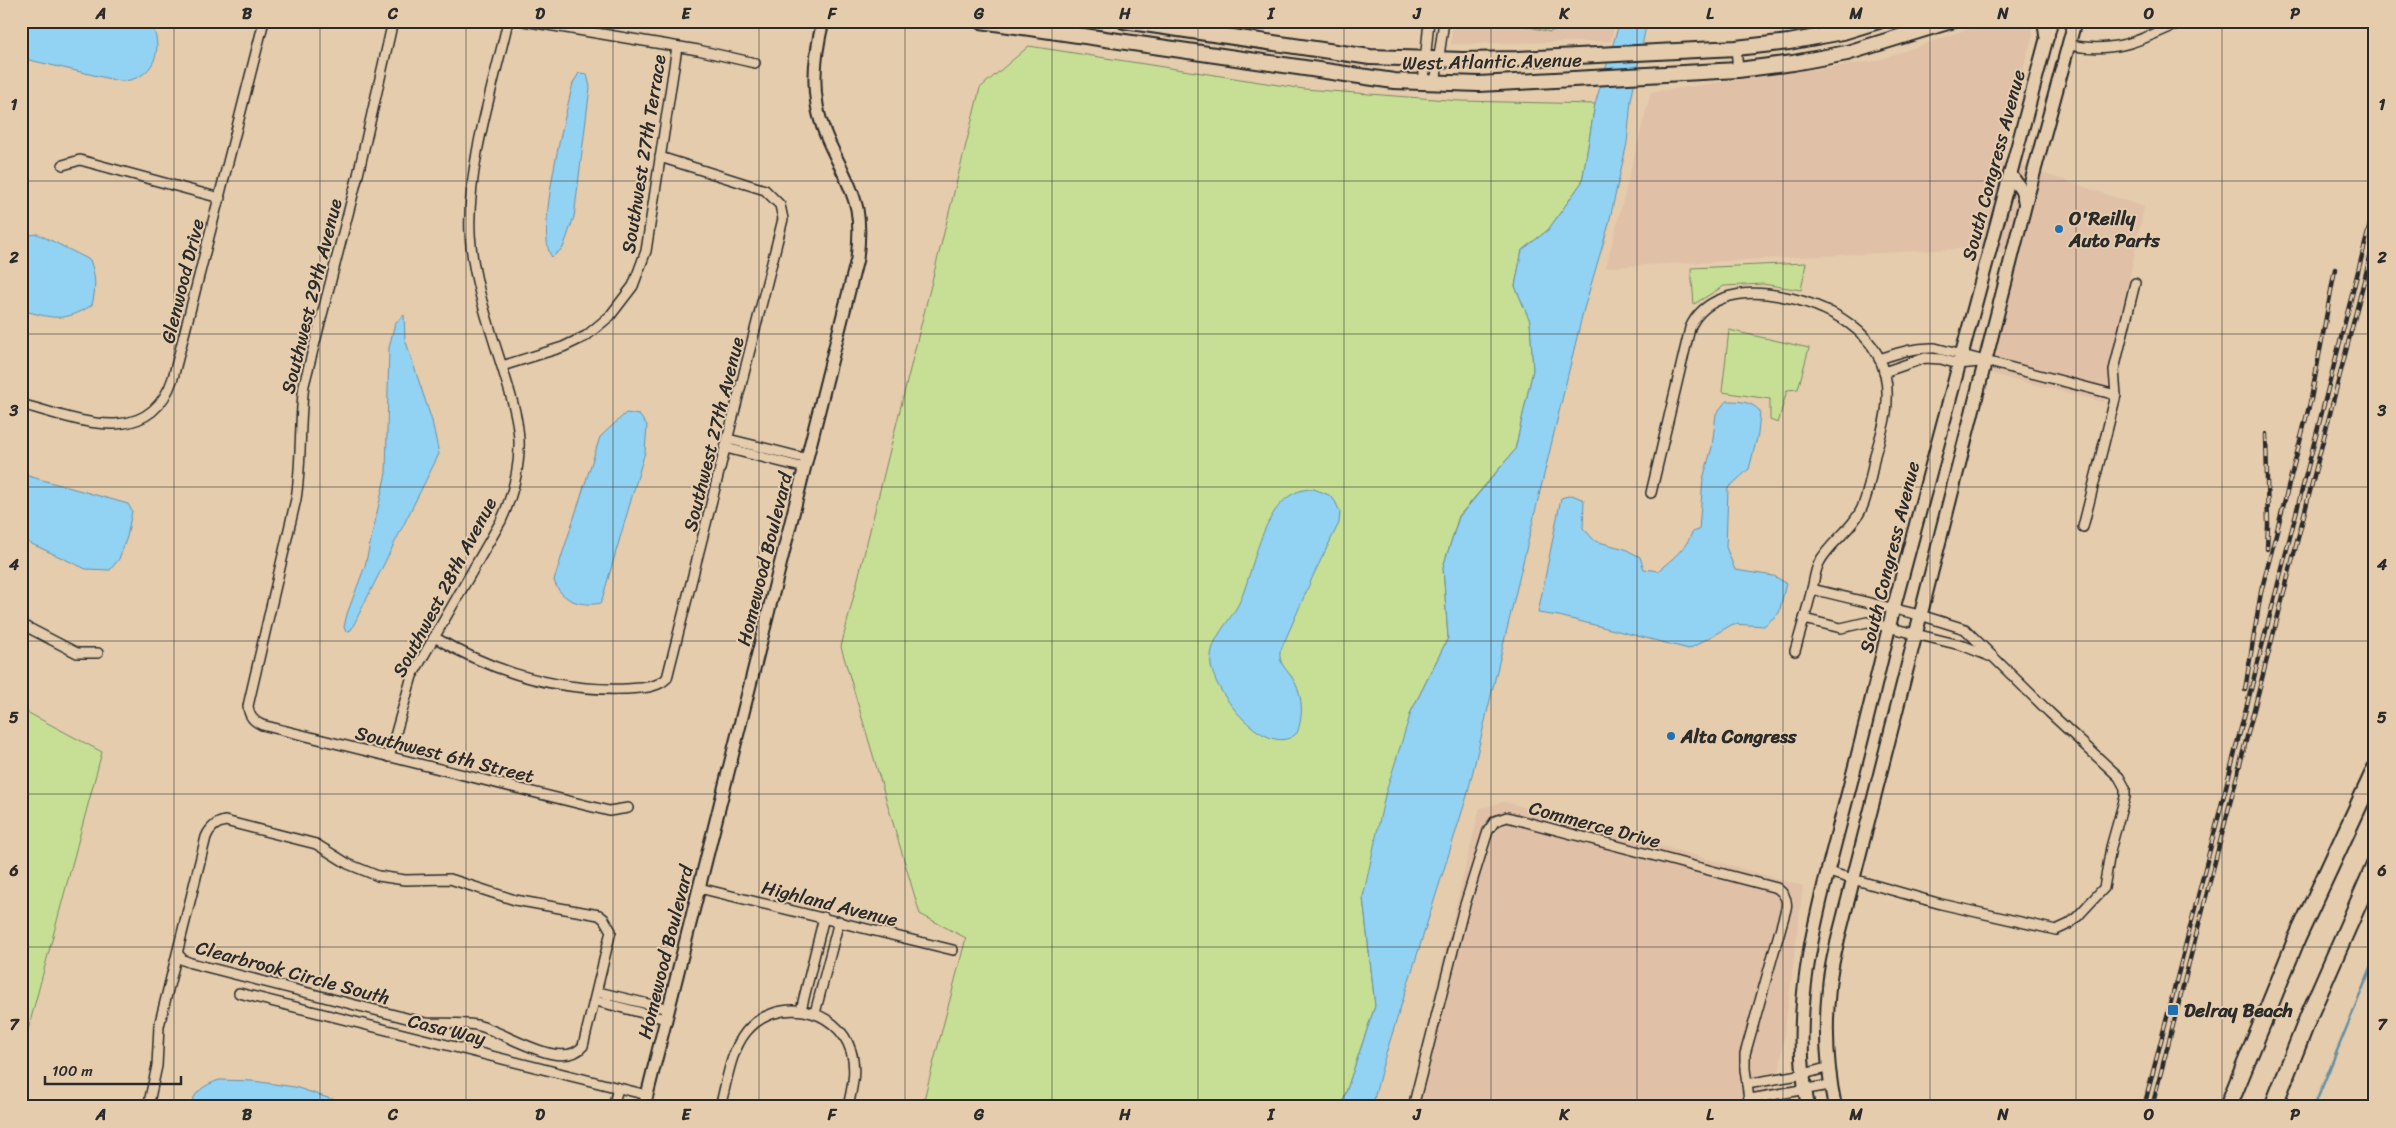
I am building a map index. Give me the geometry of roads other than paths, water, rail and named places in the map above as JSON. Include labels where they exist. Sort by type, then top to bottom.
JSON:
[{"type":"highway","points":[[2228,1107],[2289,956],[2375,770]]},
{"type":"highway","points":[[2273,1107],[2314,1004],[2375,865]]},
{"type":"main road","name":"West Atlantic Avenue","points":[[981,21],[1394,81],[1479,84],[1738,70],[1848,53],[1951,21]]},
{"type":"main road","name":"West Atlantic Avenue","points":[[1124,21],[1205,29],[1370,57],[1431,60],[1518,60],[1736,48],[1789,42],[1843,32],[1879,21]]},
{"type":"main road","points":[[2045,21],[2047,35]]},
{"type":"main road","name":"South Congress Avenue","points":[[1808,1107],[1800,1030],[1804,982],[1814,927],[1893,610],[2051,21]]},
{"type":"main road","points":[[1835,1107],[1830,1085],[1829,987],[1852,880],[2025,206],[2075,21]]},
{"type":"main road","points":[[1166,48],[1198,42],[1205,29]]},
{"type":"main road","points":[[2010,174],[2022,191],[2025,206]]},
{"type":"street","name":"Glenwood Drive","points":[[21,404],[109,426],[138,420],[156,408],[168,392],[174,378],[264,21]]},
{"type":"street","name":"Southwest 28th Avenue","points":[[389,756],[412,676],[501,521],[512,495],[516,474],[519,440],[513,405],[476,278],[470,215],[475,165],[508,21]]},
{"type":"street","points":[[524,21],[677,47],[755,63]]},
{"type":"street","name":"Homewood Boulevard","points":[[644,1107],[857,259],[859,242],[857,208],[822,127],[817,106],[815,64],[823,21]]},
{"type":"street","points":[[1205,29],[1218,21]]},
{"type":"street","points":[[1429,21],[1431,60],[1429,83]]},
{"type":"street","points":[[1429,83],[1431,60],[1444,21]]},
{"type":"street","points":[[2068,45],[2091,49],[2134,43],[2182,21]]},
{"type":"street","name":"Southwest 29th Avenue","points":[[256,722],[252,718],[248,706],[296,499],[301,455],[301,408],[304,385],[358,175],[393,22]]},
{"type":"street","name":"Southwest 27th Terrace","points":[[502,366],[574,342],[601,325],[623,302],[633,286],[646,250],[677,47]]},
{"type":"street","points":[[1736,48],[1738,70]]},
{"type":"street","name":"Southwest 27th Avenue","points":[[434,637],[480,662],[512,674],[554,685],[606,690],[651,687],[663,683],[667,678],[782,226],[780,205],[771,194],[660,157]]},
{"type":"street","points":[[63,165],[80,160],[220,198]]},
{"type":"street","points":[[2083,527],[2116,395],[2114,370],[2135,283]]},
{"type":"street","points":[[1651,493],[1690,328],[1698,314],[1709,304],[1726,296],[1763,294],[1786,296],[1814,304],[1840,316],[1860,332],[1879,359],[1884,372],[1888,399],[1885,419],[1865,500],[1859,515],[1819,564],[1795,651]]},
{"type":"street","points":[[1879,359],[1904,350],[1923,347],[1960,359]]},
{"type":"street","points":[[1884,372],[1925,358],[1960,359],[1986,362],[2116,395]]},
{"type":"street","points":[[727,444],[806,464]]},
{"type":"street","points":[[1812,589],[1920,615],[1965,629],[1993,658],[2120,777],[2125,788],[2126,797],[2111,848],[2104,888],[2069,924],[2050,930],[1941,904],[1828,872]]},
{"type":"street","points":[[1804,619],[1841,628],[1867,622],[1964,646],[1993,658]]},
{"type":"street","points":[[21,624],[77,653],[98,653]]},
{"type":"street","name":"Southwest 6th Street","points":[[256,722],[609,811],[628,808]]},
{"type":"street","name":"Commerce Drive","points":[[1413,1107],[1464,911],[1488,831],[1495,821],[1507,818],[1777,888],[1782,892],[1786,897],[1786,910],[1745,1054],[1750,1103],[1830,1085]]},
{"type":"street","points":[[148,1107],[157,1066],[159,1026],[206,837],[213,826],[225,822],[316,844],[348,864],[378,876],[405,880],[436,878],[464,882],[515,900],[598,915],[609,925],[611,938],[597,996],[668,1014]]},
{"type":"street","name":"Highland Avenue","points":[[699,888],[953,950]]},
{"type":"street","points":[[808,1012],[824,917]]},
{"type":"street","points":[[808,1012],[839,921]]},
{"type":"street","name":"Clearbrook Circle South","points":[[177,953],[183,960],[191,963],[416,1021],[475,1025],[540,1050],[567,1056],[576,1053],[583,1046],[597,996]]},
{"type":"street","name":"Casa Way","points":[[239,993],[647,1095]]},
{"type":"street","points":[[720,1107],[733,1058],[746,1032],[756,1022],[772,1013],[808,1012],[828,1020],[839,1030],[851,1050],[854,1076],[848,1107]]},
{"type":"street","points":[[1747,1084],[1804,1074],[1830,1067]]},
{"type":"street","points":[[613,1107],[618,1088]]},
{"type":"water","points":[[21,21],[149,21],[157,42],[154,61],[141,76],[131,80],[119,81],[21,58]]},
{"type":"water","points":[[1620,21],[1647,21],[1631,100],[1627,143],[1608,227],[1583,312],[1467,796],[1384,1060],[1372,1107],[1341,1107],[1375,1006],[1363,897],[1385,795],[1411,712],[1448,638],[1443,567],[1459,517],[1515,450],[1533,370],[1530,321],[1515,286],[1522,250],[1548,230],[1582,182],[1595,104]]},
{"type":"water","points":[[579,73],[587,74],[590,87],[574,217],[563,248],[552,257],[547,244],[549,200],[553,173],[573,83]]},
{"type":"water","points":[[38,234],[90,260],[95,282],[92,305],[65,317],[50,317],[21,310],[21,236]]},
{"type":"water","points":[[404,315],[405,339],[432,421],[439,454],[351,630],[346,632],[344,627],[347,614],[365,566],[386,473],[389,348],[395,323]]},
{"type":"water","points":[[1726,401],[1749,403],[1760,411],[1758,434],[1749,469],[1728,488],[1726,547],[1735,570],[1774,576],[1786,583],[1779,613],[1764,626],[1733,624],[1689,649],[1559,616],[1538,613],[1561,498],[1572,495],[1584,500],[1583,528],[1595,541],[1625,549],[1640,557],[1644,569],[1658,571],[1683,548],[1692,532],[1699,530],[1703,479],[1712,447],[1716,414]]},
{"type":"water","points":[[626,413],[639,415],[647,425],[645,452],[601,603],[579,603],[566,598],[554,580],[600,437]]},
{"type":"water","points":[[21,474],[128,504],[132,511],[127,537],[119,559],[110,570],[86,569],[21,539]]},
{"type":"water","points":[[1314,489],[1329,495],[1335,501],[1340,512],[1339,523],[1313,576],[1280,652],[1281,662],[1295,683],[1300,697],[1301,719],[1297,733],[1285,739],[1272,738],[1258,731],[1244,720],[1232,706],[1214,677],[1211,656],[1216,639],[1240,601],[1264,531],[1272,515],[1283,501],[1297,492]]},
{"type":"water","points":[[219,1080],[253,1081],[295,1087],[331,1099],[380,1107],[190,1107],[194,1097],[200,1090],[208,1084]]},
{"type":"waterway","points":[[2314,1107],[2375,958]]},
{"type":"railway","points":[[2144,1107],[2375,205]]},
{"type":"railway","points":[[2152,1107],[2375,238]]},
{"type":"railway","points":[[2261,592],[2311,399],[2335,269]]},
{"type":"railway","points":[[2266,434],[2267,549]]},
{"type":"railway","points":[[2245,690],[2262,586]]},
{"type":"place","name":"O'Reilly Auto Parts","points":[[2059,229]]},
{"type":"place","name":"Alta Congress","points":[[1671,736]]},
{"type":"place","name":"Delray Beach","points":[[2173,1010]]}]
